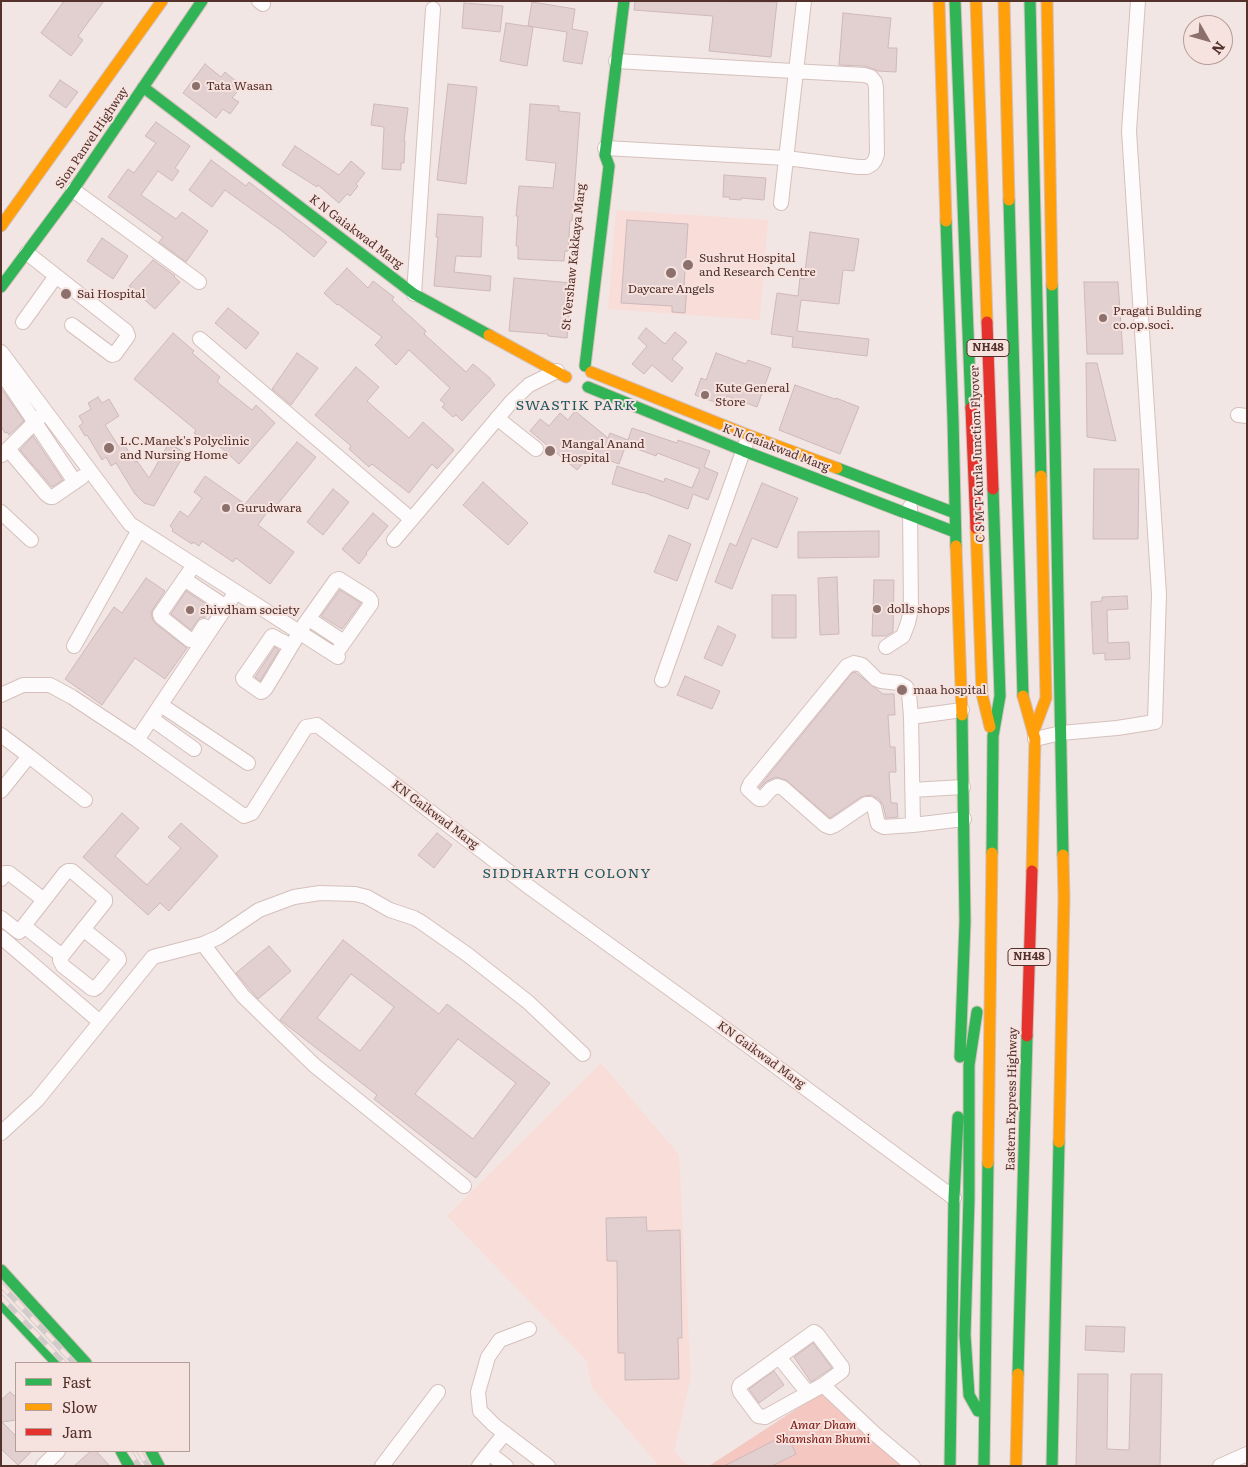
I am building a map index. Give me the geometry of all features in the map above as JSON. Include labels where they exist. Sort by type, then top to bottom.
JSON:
[{"type":"main road","name":"Sion Panvel Highway","points":[[4,218],[162,1]]},
{"type":"main road","name":"Sion Panvel Highway","points":[[1,287],[74,190],[202,1]]},
{"type":"main road","name":"St Vershaw Kakkaya Marg","points":[[598,165],[605,152],[624,1]]},
{"type":"main road","points":[[939,1],[964,819],[964,959],[954,1198],[950,1466]]},
{"type":"main road","points":[[955,1],[982,694],[993,736]]},
{"type":"main road","name":"C S M T Kurla Junction Flyover","points":[[976,1],[1000,696],[993,736]]},
{"type":"main road","name":"NH48","points":[[1004,1],[1022,694],[1034,736]]},
{"type":"main road","points":[[1030,1],[1046,698],[1034,736]]},
{"type":"main road","points":[[1046,1],[1064,898],[1052,1466]]},
{"type":"main road","name":"K N Gaiakwad Marg","points":[[143,87],[414,294],[562,374]]},
{"type":"main road","name":"St Vershaw Kakkaya Marg","points":[[584,368],[588,301],[598,203],[609,166],[605,152]]},
{"type":"main road","name":"St Vershaw Kakkaya Marg","points":[[587,251],[588,301]]},
{"type":"main road","name":"K N Gaiakwad Marg","points":[[584,368],[748,435],[955,513]]},
{"type":"main road","points":[[584,368],[592,380],[585,390],[574,389],[562,374],[570,369],[584,368]]},
{"type":"main road","name":"K N Gaiakwad Marg","points":[[588,387],[744,451],[955,532]]},
{"type":"main road","points":[[805,474],[812,459]]},
{"type":"main road","name":"Eastern Express Highway","points":[[984,1466],[993,736]]},
{"type":"main road","name":"Eastern Express Highway","points":[[1016,1466],[1034,736]]},
{"type":"main road","points":[[985,1422],[969,1395],[965,1335],[969,1198],[969,1065],[977,1008],[990,972]]},
{"type":"main road","points":[[1,1270],[85,1362]]},
{"type":"main road","points":[[1,1303],[56,1362]]},
{"type":"main road","points":[[121,1452],[128,1466]]},
{"type":"street","points":[[781,203],[804,1]]},
{"type":"street","points":[[1034,736],[1117,728],[1154,722],[1159,594],[1129,131],[1138,1]]},
{"type":"street","points":[[414,294],[433,9]]},
{"type":"street","points":[[605,152],[786,158],[858,167],[867,167],[872,164],[876,160],[877,154],[876,88],[875,82],[871,77],[864,75],[616,61]]},
{"type":"street","points":[[74,190],[199,282]]},
{"type":"street","points":[[27,253],[126,331],[128,336],[115,354],[112,355],[72,325]]},
{"type":"street","points":[[23,322],[56,276]]},
{"type":"street","points":[[200,339],[412,518]]},
{"type":"street","points":[[1,352],[130,524],[300,632],[337,656],[371,601],[339,579],[336,580],[309,618],[300,632],[291,646]]},
{"type":"street","points":[[1,372],[75,482]]},
{"type":"street","points":[[394,540],[512,401],[529,385],[562,374]]},
{"type":"street","points":[[46,412],[4,452],[48,496],[53,496],[90,471]]},
{"type":"street","points":[[498,418],[536,449]]},
{"type":"street","points":[[662,680],[744,451],[748,435]]},
{"type":"street","points":[[886,646],[902,636],[911,610],[910,496]]},
{"type":"street","points":[[1,512],[31,540]]},
{"type":"street","points":[[74,646],[139,530]]},
{"type":"street","points":[[194,565],[160,614],[161,617],[190,640],[194,640],[197,637],[220,603],[233,590]]},
{"type":"street","points":[[184,579],[220,603]]},
{"type":"street","points":[[137,740],[233,590]]},
{"type":"street","points":[[309,618],[344,642]]},
{"type":"street","points":[[913,824],[909,693],[900,682],[876,679],[862,665],[854,663],[848,666],[750,784],[748,789],[759,799],[762,799],[771,789],[777,786],[783,788],[825,825],[830,827],[866,804],[874,807],[878,824],[884,827],[964,819]]},
{"type":"street","name":"KN Gaikwad Marg","points":[[1,696],[23,685],[50,686],[72,697],[137,740],[244,816],[252,813],[306,727],[317,725],[525,884],[954,1198]]},
{"type":"street","points":[[161,705],[248,763]]},
{"type":"street","points":[[911,717],[962,710]]},
{"type":"street","points":[[152,719],[194,749]]},
{"type":"street","points":[[1,734],[85,800]]},
{"type":"street","points":[[178,769],[205,734]]},
{"type":"street","points":[[1,791],[30,756]]},
{"type":"street","points":[[912,790],[963,787]]},
{"type":"street","points":[[83,929],[118,957],[119,960],[94,989],[61,964],[60,960],[62,956],[83,929],[105,902],[105,899],[72,871],[65,873],[22,929],[6,941],[100,1022]]},
{"type":"street","points":[[1,879],[9,873],[44,900]]},
{"type":"street","points":[[1,1133],[37,1100],[153,957],[203,944],[225,934],[259,910],[294,897],[320,894],[355,894],[367,897],[390,910],[421,922],[468,955],[528,1002],[583,1054]]},
{"type":"street","points":[[1,918],[22,929],[62,956]]},
{"type":"street","points":[[203,944],[243,996],[314,1065],[464,1186]]},
{"type":"street","points":[[107,974],[126,989]]},
{"type":"street","points":[[68,995],[80,979]]},
{"type":"street","points":[[529,1329],[500,1340],[488,1357],[478,1392],[480,1411],[548,1466]]},
{"type":"street","points":[[812,1333],[816,1333],[842,1369],[840,1373],[808,1394],[764,1416],[758,1416],[740,1392],[740,1385],[779,1357],[812,1333]]},
{"type":"street","points":[[779,1357],[808,1394]]},
{"type":"street","points":[[823,1385],[913,1466]]},
{"type":"street","points":[[382,1466],[438,1392]]},
{"type":"street","points":[[479,1466],[505,1433]]},
{"type":"street","points":[[43,1466],[57,1452]]},
{"type":"street","points":[[489,1453],[506,1466]]},
{"type":"street","points":[[1220,1466],[1247,1454]]},
{"type":"shaded area","name":"Sushrut Hospital and Research Centre","points":[[616,210],[768,220],[760,320],[608,309]]},
{"type":"shaded area","points":[[601,1063],[679,1155],[691,1377],[674,1451],[688,1466],[659,1466],[592,1388],[586,1360],[447,1216]]},
{"type":"green space","name":"Amar Dham Shamshan Bhumi","points":[[827,1389],[914,1466],[709,1466]]},
{"type":"building","points":[[64,1],[104,1],[78,36],[83,40],[71,56],[41,33]]},
{"type":"building","points":[[635,1],[777,2],[771,57],[709,51],[713,16],[634,10]]},
{"type":"building","points":[[532,2],[575,9],[572,29],[588,32],[582,64],[563,61],[567,32],[528,26]]},
{"type":"building","points":[[464,3],[503,6],[500,32],[462,28]]},
{"type":"building","points":[[843,13],[891,18],[888,48],[897,48],[896,72],[878,71],[865,66],[839,65]]},
{"type":"building","points":[[506,23],[533,27],[527,66],[500,61]]},
{"type":"building","points":[[205,64],[221,77],[225,72],[242,86],[232,98],[239,102],[230,114],[223,109],[216,118],[183,93]]},
{"type":"building","points":[[60,80],[78,92],[66,108],[49,96]]},
{"type":"building","points":[[448,84],[477,87],[466,184],[437,180]]},
{"type":"building","points":[[374,104],[408,108],[404,141],[404,163],[401,163],[401,170],[382,169],[384,127],[371,125]]},
{"type":"building","points":[[530,104],[559,106],[559,111],[580,113],[572,221],[570,221],[568,251],[565,251],[564,261],[518,259],[518,246],[516,246],[518,216],[516,216],[519,186],[553,188],[556,163],[526,160]]},
{"type":"building","points":[[156,122],[190,146],[175,168],[179,171],[172,181],[158,171],[141,195],[176,219],[182,212],[208,231],[186,262],[159,242],[163,237],[108,197],[128,169],[134,173],[156,143],[145,136]]},
{"type":"building","points":[[295,146],[339,175],[351,161],[365,173],[356,184],[358,186],[350,196],[347,194],[339,203],[318,185],[317,187],[282,165]]},
{"type":"building","points":[[211,160],[246,186],[249,182],[327,242],[314,257],[282,231],[225,190],[212,207],[189,190]]},
{"type":"building","points":[[724,175],[766,178],[764,200],[741,198],[741,200],[723,197]]},
{"type":"building","points":[[438,214],[483,217],[481,257],[456,256],[454,272],[491,276],[490,291],[434,286]]},
{"type":"building","points":[[627,220],[688,224],[684,286],[687,286],[685,313],[672,312],[672,306],[621,303]]},
{"type":"building","points":[[810,232],[859,239],[854,271],[843,270],[839,304],[801,300],[797,331],[869,339],[867,356],[792,347],[793,337],[771,334],[777,293],[798,296],[800,278],[804,279]]},
{"type":"building","points":[[102,238],[128,256],[113,279],[87,261]]},
{"type":"building","points":[[153,260],[180,282],[155,309],[129,286]]},
{"type":"building","points":[[347,268],[368,288],[373,281],[394,297],[392,300],[426,331],[424,334],[466,372],[473,364],[491,379],[495,385],[462,421],[456,415],[453,417],[442,407],[445,404],[440,400],[450,388],[409,350],[396,365],[375,345],[382,337],[337,305],[324,293]]},
{"type":"building","points":[[514,278],[572,283],[567,338],[548,336],[548,334],[509,331]]},
{"type":"building","name":"Pragati Bulding co.op.soci.","points":[[1084,282],[1118,282],[1123,354],[1087,354]]},
{"type":"building","points":[[228,308],[259,333],[246,349],[215,323]]},
{"type":"building","points":[[646,328],[665,344],[675,332],[687,342],[672,359],[683,368],[672,382],[652,365],[644,374],[632,364],[647,346],[638,338]]},
{"type":"building","points":[[173,333],[194,351],[192,353],[220,377],[217,382],[252,410],[256,405],[275,423],[239,464],[216,443],[212,448],[194,433],[196,430],[134,379]]},
{"type":"building","points":[[297,353],[318,368],[291,405],[272,389]]},
{"type":"building","points":[[716,353],[746,364],[748,360],[771,368],[757,407],[727,396],[723,405],[695,395],[701,378],[706,380]]},
{"type":"building","points":[[1086,363],[1097,363],[1116,441],[1087,437]]},
{"type":"building","points":[[356,367],[379,387],[367,401],[409,438],[423,422],[454,450],[437,469],[432,464],[409,493],[372,464],[369,467],[349,449],[351,446],[315,415]]},
{"type":"building","points":[[795,385],[859,407],[840,454],[779,430]]},
{"type":"building","points":[[1,388],[24,421],[9,435],[7,432],[5,433],[1,426]]},
{"type":"building","points":[[98,397],[102,403],[109,399],[119,416],[105,425],[119,447],[124,444],[135,462],[137,461],[149,478],[169,443],[185,453],[154,506],[144,503],[135,494],[116,463],[111,466],[106,457],[102,460],[87,435],[85,436],[79,426],[83,423],[79,416],[91,409],[88,403]]},
{"type":"building","points":[[575,411],[608,438],[610,433],[628,440],[632,428],[677,443],[678,440],[710,451],[704,467],[718,473],[708,500],[693,494],[688,509],[642,492],[612,484],[617,466],[664,482],[665,478],[692,488],[700,469],[657,453],[656,456],[626,445],[619,464],[591,454],[577,470],[530,431],[540,419],[549,426],[560,413],[568,420]]},
{"type":"building","points":[[33,436],[63,480],[52,487],[20,450]]},
{"type":"building","points":[[297,442],[316,457],[276,506],[273,504],[258,525],[294,552],[270,584],[236,558],[233,562],[202,541],[199,546],[193,542],[192,544],[172,531],[173,529],[170,526],[180,511],[188,517],[202,498],[194,492],[205,476],[245,504]]},
{"type":"building","points":[[1094,469],[1139,469],[1138,539],[1093,539]]},
{"type":"building","points":[[483,482],[528,523],[508,545],[463,505]]},
{"type":"building","points":[[762,483],[798,498],[777,548],[752,538],[732,589],[715,582],[730,543],[736,546]]},
{"type":"building","points":[[333,489],[349,502],[323,535],[307,522]]},
{"type":"building","points":[[373,513],[388,526],[359,564],[342,549]]},
{"type":"building","points":[[879,531],[879,557],[798,558],[798,532]]},
{"type":"building","points":[[669,535],[691,544],[677,581],[654,572]]},
{"type":"building","points":[[837,577],[839,634],[820,635],[818,578]]},
{"type":"building","points":[[146,578],[165,591],[151,613],[153,620],[187,648],[165,679],[135,658],[102,705],[65,679],[114,607],[122,613]]},
{"type":"building","points":[[874,580],[894,580],[893,632],[886,636],[872,636]]},
{"type":"building","points":[[340,590],[361,603],[342,629],[321,616]]},
{"type":"building","name":"shivdham society","points":[[186,591],[212,608],[205,617],[197,621],[191,630],[171,614]]},
{"type":"building","points":[[772,595],[796,595],[796,638],[772,638]]},
{"type":"building","points":[[1127,596],[1128,609],[1107,610],[1108,643],[1129,642],[1130,659],[1105,660],[1105,653],[1093,654],[1091,602],[1102,601],[1102,597]]},
{"type":"building","points":[[718,626],[736,635],[722,666],[704,658]]},
{"type":"building","points":[[275,647],[279,650],[260,681],[255,677]]},
{"type":"building","points":[[855,672],[883,694],[894,694],[895,715],[888,715],[890,747],[895,747],[896,772],[889,772],[891,803],[897,803],[898,817],[886,818],[883,805],[879,799],[871,795],[861,797],[830,818],[786,780],[776,777],[759,787],[852,673]]},
{"type":"building","points":[[685,676],[720,691],[712,709],[677,695]]},
{"type":"building","points":[[122,813],[139,828],[115,856],[147,885],[181,848],[168,837],[181,823],[218,856],[169,911],[160,903],[148,915],[83,857]]},
{"type":"building","points":[[437,833],[452,845],[434,868],[418,855]]},
{"type":"building","points":[[343,940],[439,1014],[447,1004],[550,1083],[476,1178],[374,1099],[377,1095],[280,1020]],"holes":[[[351,974],[394,1007],[360,1051],[317,1018]],[[458,1039],[516,1083],[473,1139],[415,1094]]]},
{"type":"building","points":[[269,946],[291,971],[258,999],[236,973]]},
{"type":"building","points":[[646,1217],[647,1231],[680,1230],[682,1338],[678,1338],[679,1379],[625,1380],[625,1353],[618,1353],[617,1261],[607,1261],[606,1218]]},
{"type":"building","points":[[1086,1326],[1125,1327],[1124,1352],[1085,1350]]},
{"type":"building","points":[[813,1343],[832,1368],[811,1382],[794,1357]]},
{"type":"building","points":[[774,1371],[784,1385],[759,1403],[749,1389]]},
{"type":"building","points":[[1078,1374],[1108,1374],[1107,1449],[1129,1450],[1131,1374],[1162,1374],[1160,1466],[1076,1466]]},
{"type":"building","points":[[10,1392],[15,1396],[15,1420],[2,1422],[15,1435],[15,1452],[31,1452],[18,1465],[1,1449],[1,1400]]},
{"type":"building","points":[[787,1434],[796,1454],[772,1466],[724,1466]]},
{"type":"building","points":[[90,1452],[97,1452],[110,1466],[74,1466]]},
{"type":"railway","points":[[1,1285],[73,1362]]},
{"type":"railway","points":[[1,1297],[63,1362]]},
{"type":"railway","points":[[130,1452],[139,1466]]},
{"type":"railway","points":[[140,1452],[148,1466]]},
{"type":"traffic: fast","points":[[1,287],[73,190],[202,1]]},
{"type":"traffic: fast","points":[[585,366],[609,166],[605,155],[624,1]]},
{"type":"traffic: fast","points":[[955,1],[971,408]]},
{"type":"traffic: fast","points":[[1030,1],[1041,476]]},
{"type":"traffic: fast","points":[[143,87],[414,294],[489,335]]},
{"type":"traffic: fast","points":[[1009,200],[1023,696]]},
{"type":"traffic: fast","points":[[946,221],[956,546]]},
{"type":"traffic: fast","points":[[1052,285],[1063,855]]},
{"type":"traffic: fast","points":[[588,387],[744,451],[955,532]]},
{"type":"traffic: fast","points":[[837,468],[955,513]]},
{"type":"traffic: fast","points":[[992,853],[993,736],[1000,696],[993,489]]},
{"type":"traffic: fast","points":[[960,1057],[965,922],[962,715]]},
{"type":"traffic: fast","points":[[977,1012],[969,1065],[969,1198],[965,1335],[969,1395],[978,1411]]},
{"type":"traffic: fast","points":[[1018,1374],[1027,1036]]},
{"type":"traffic: fast","points":[[950,1466],[954,1198],[958,1117]]},
{"type":"traffic: fast","points":[[1052,1466],[1059,1142]]},
{"type":"traffic: fast","points":[[984,1466],[988,1163]]},
{"type":"traffic: fast","points":[[1,1270],[85,1362]]},
{"type":"traffic: fast","points":[[1,1303],[56,1362]]},
{"type":"traffic: fast","points":[[122,1452],[129,1466]]},
{"type":"traffic: fast","points":[[152,1452],[159,1466]]},
{"type":"traffic: slow","points":[[1,226],[162,1]]},
{"type":"traffic: slow","points":[[939,1],[946,221]]},
{"type":"traffic: slow","points":[[976,1],[987,322]]},
{"type":"traffic: slow","points":[[1004,1],[1009,200]]},
{"type":"traffic: slow","points":[[1047,1],[1052,285]]},
{"type":"traffic: slow","points":[[489,335],[566,377]]},
{"type":"traffic: slow","points":[[591,372],[748,435],[837,468]]},
{"type":"traffic: slow","points":[[1033,733],[1046,698],[1041,476]]},
{"type":"traffic: slow","points":[[976,528],[982,694],[990,727]]},
{"type":"traffic: slow","points":[[956,546],[962,715]]},
{"type":"traffic: slow","points":[[1023,696],[1035,739],[1032,871]]},
{"type":"traffic: slow","points":[[988,1163],[992,853]]},
{"type":"traffic: slow","points":[[1059,1142],[1064,898],[1063,855]]},
{"type":"traffic: slow","points":[[1016,1466],[1018,1374]]},
{"type":"traffic: jam","points":[[987,322],[993,489]]},
{"type":"traffic: jam","points":[[971,408],[976,528]]},
{"type":"traffic: jam","points":[[1027,1036],[1032,871]]},
{"type":"place","name":"Tata Wasan","points":[[196,86]]},
{"type":"place","name":"Sushrut Hospital and Research Centre","points":[[688,265]]},
{"type":"place","name":"Daycare Angels","points":[[671,273]]},
{"type":"place","name":"Sai Hospital","points":[[66,294]]},
{"type":"place","name":"Pragati Bulding co.op.soci.","points":[[1103,318]]},
{"type":"place","name":"Kute General Store","points":[[705,395]]},
{"type":"place","name":"L.C.Manek's Polyclinic and Nursing Home","points":[[109,448]]},
{"type":"place","name":"Mangal Anand Hospital","points":[[550,451]]},
{"type":"place","name":"Gurudwara","points":[[226,508]]},
{"type":"place","name":"dolls shops","points":[[877,609]]},
{"type":"place","name":"shivdham society","points":[[190,610]]},
{"type":"place","name":"maa hospital","points":[[902,690]]},
{"type":"district","name":"SWASTIK PARK","points":[[576,406]]},
{"type":"district","name":"SIDDHARTH COLONY","points":[[567,874]]}]
